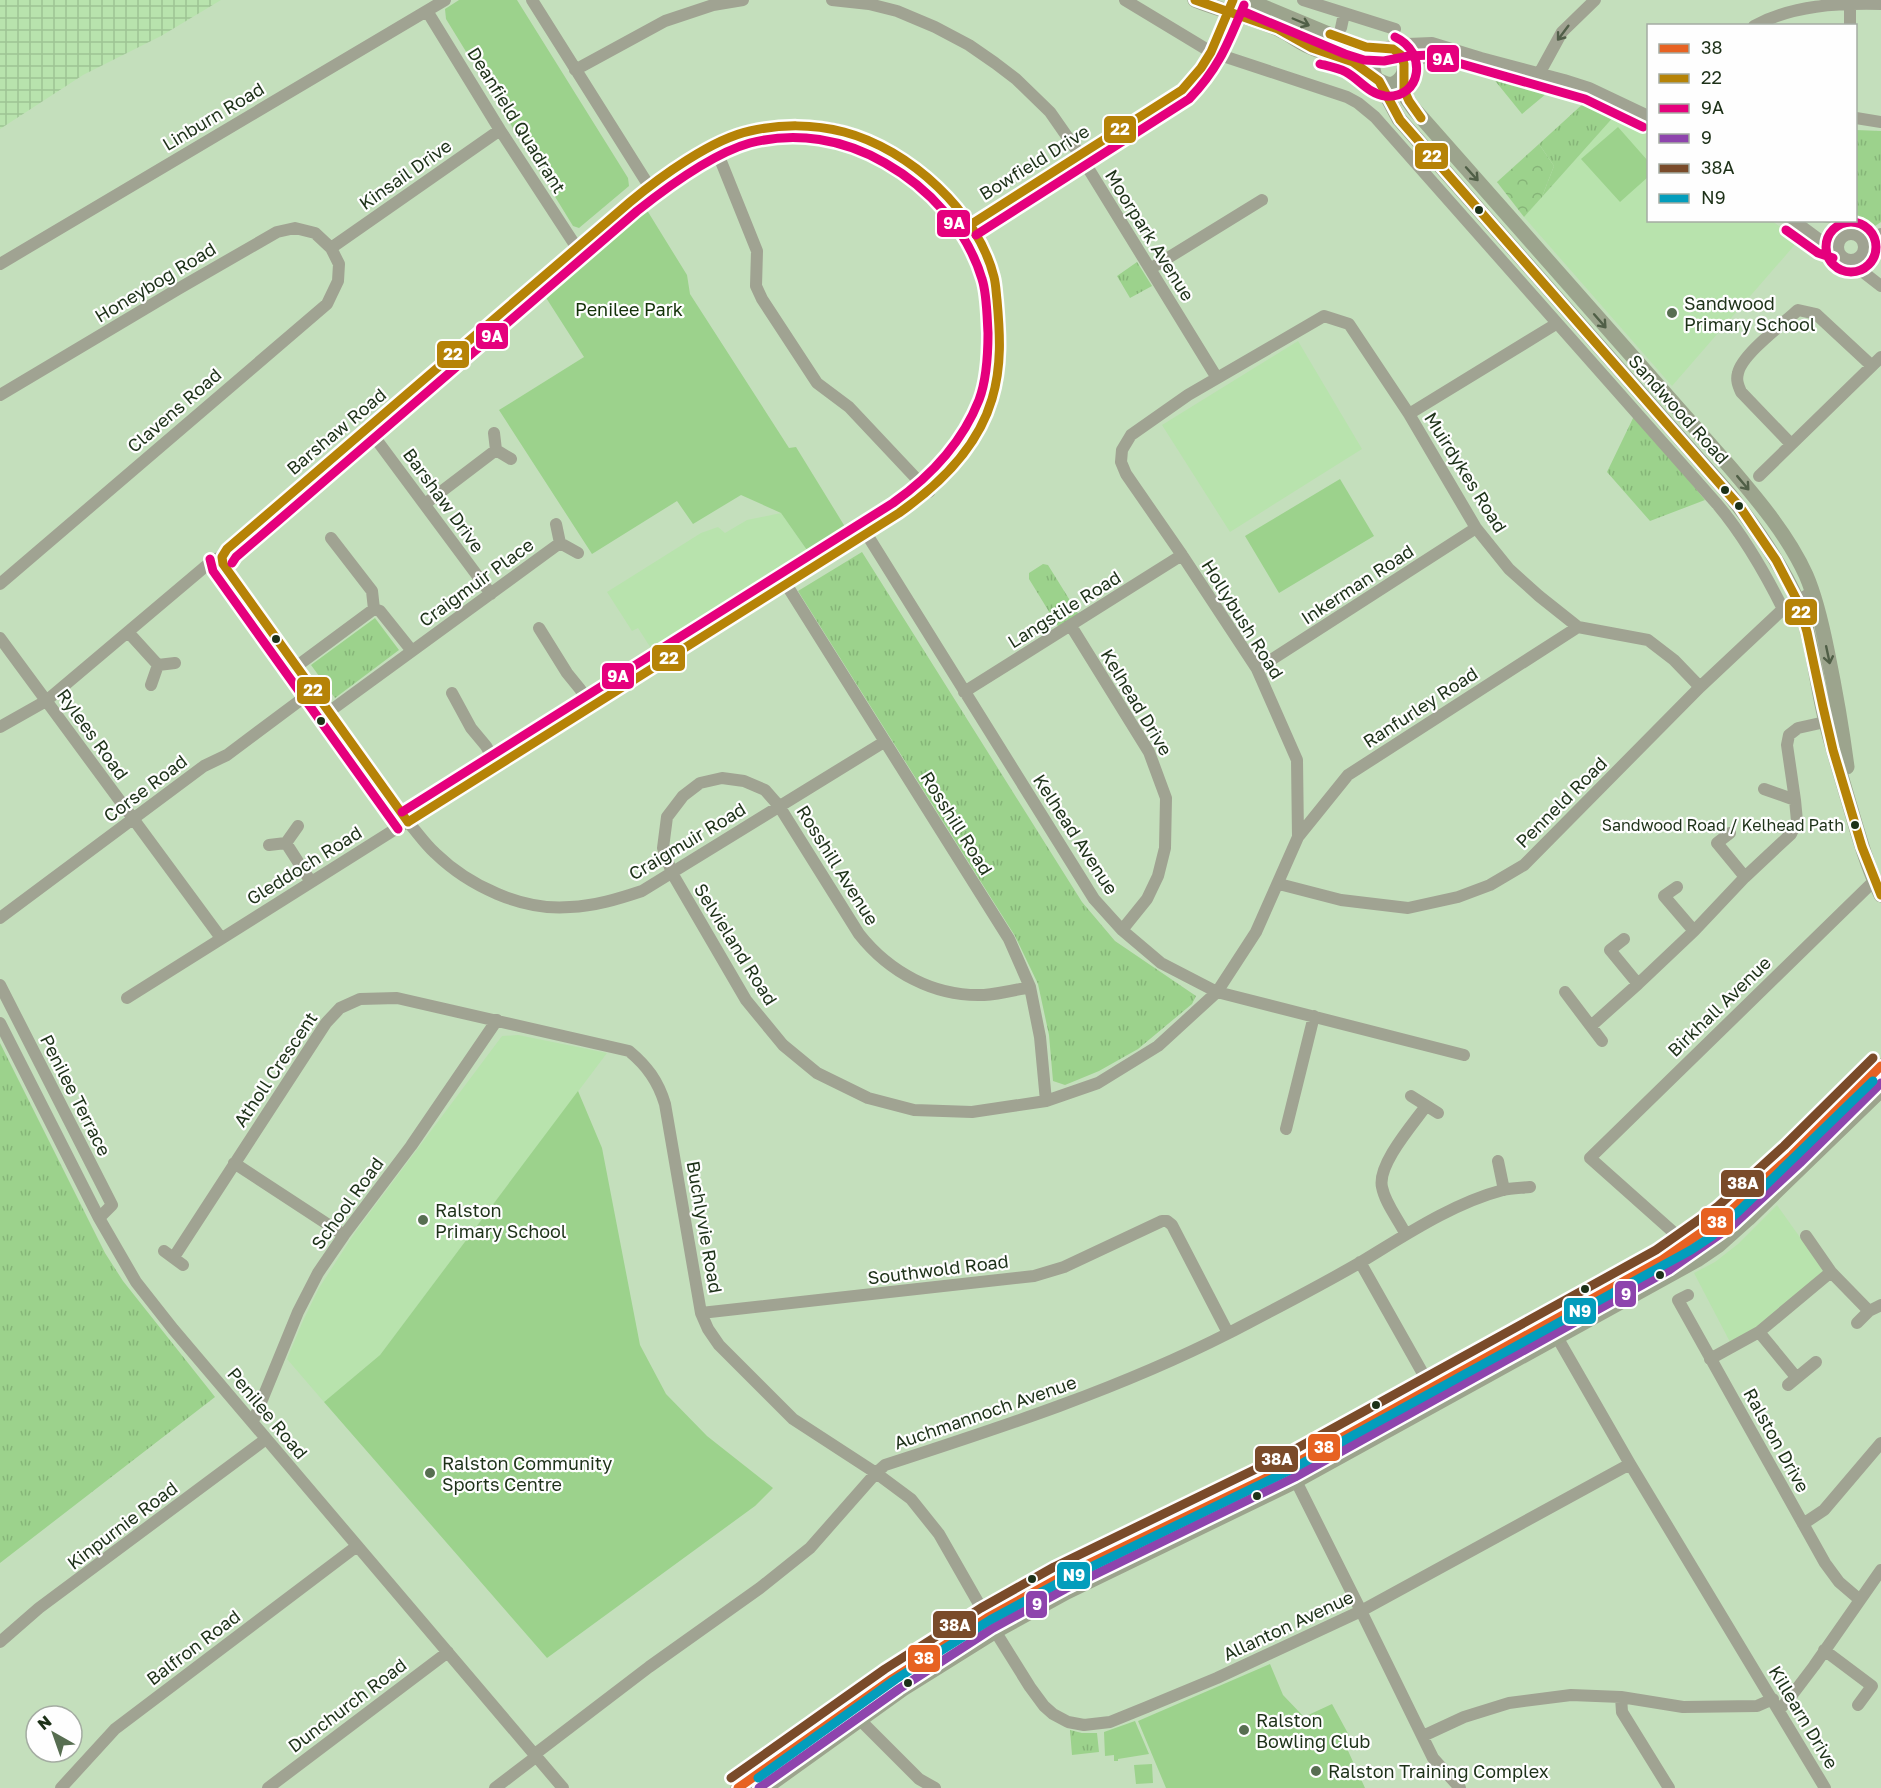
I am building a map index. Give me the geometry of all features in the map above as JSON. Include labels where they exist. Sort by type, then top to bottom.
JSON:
[{"type":"main road","points":[[1195,0],[1231,6],[1312,48],[1353,62],[1386,84],[1393,84],[1403,74],[1404,62],[1400,53],[1350,43],[1247,0]]},
{"type":"main road","points":[[1377,80],[1372,69],[1373,61],[1379,52],[1387,49]]},
{"type":"main road","name":"Sandwood Road","points":[[1403,74],[1407,99],[1414,110],[1748,488],[1793,551],[1805,572],[1822,628],[1833,720]]},
{"type":"main road","name":"Sandwood Road","points":[[1377,80],[1400,120],[1730,495],[1772,555],[1797,602],[1809,638],[1833,720],[1853,815],[1874,881],[1881,895]]},
{"type":"main road","points":[[936,1659],[996,1631],[1067,1592],[1296,1481],[1550,1323],[1653,1266],[1725,1216],[1881,1066]]},
{"type":"main road","points":[[738,1788],[936,1659],[987,1618],[1059,1578],[1558,1337],[1703,1256],[1732,1234],[1881,1090]]},
{"type":"main road","points":[[1751,1193],[1763,1205]]},
{"type":"main road","points":[[759,1773],[767,1787],[854,1714]]},
{"type":"street","name":"Linburn Road","points":[[0,264],[445,0]]},
{"type":"street","points":[[532,0],[649,186]]},
{"type":"street","points":[[575,70],[665,21],[713,5],[743,0]]},
{"type":"street","name":"Moorpark Avenue","points":[[832,0],[869,4],[936,27],[969,45],[1016,79],[1050,112],[1080,155],[1217,378]]},
{"type":"street","points":[[1125,0],[1210,52]]},
{"type":"street","points":[[1303,0],[1395,29]]},
{"type":"street","points":[[1539,74],[1562,32],[1595,0]]},
{"type":"street","points":[[1757,24],[1802,9],[1850,1],[1881,4]]},
{"type":"street","points":[[1850,1],[1850,24]]},
{"type":"street","name":"Bowfield Drive","points":[[970,225],[1182,90],[1201,68],[1231,6]]},
{"type":"street","name":"Deanfield Quadrant","points":[[427,11],[500,130],[577,248]]},
{"type":"street","points":[[1341,28],[1344,14]]},
{"type":"street","points":[[1387,49],[1408,44],[1432,43],[1589,88],[1647,115]]},
{"type":"street","points":[[1403,74],[1426,55],[1452,50]]},
{"type":"street","name":"Sandwood Road","points":[[1210,52],[1335,93],[1358,103],[1375,117],[1729,518],[1759,562],[1783,609]]},
{"type":"street","points":[[1857,118],[1881,122]]},
{"type":"street","name":"Barshaw Road","points":[[0,727],[46,700],[213,560],[222,557],[227,549],[367,427],[649,186],[714,144],[748,132],[786,126],[822,128],[856,135],[893,153],[921,171],[954,203],[970,225]]},
{"type":"street","name":"Kinsail Drive","points":[[331,248],[500,130]]},
{"type":"street","points":[[714,144],[757,251],[756,286],[762,299],[817,383],[849,407],[930,492]]},
{"type":"street","points":[[1150,269],[1262,200]]},
{"type":"street","points":[[1795,222],[1824,243],[1837,247]]},
{"type":"street","points":[[1852,222],[1852,234]]},
{"type":"street","name":"Gleddoch Road","points":[[127,998],[901,513],[930,492],[948,474],[967,448],[981,423],[991,400],[1000,358],[1001,326],[994,277],[970,225]]},
{"type":"street","name":"Honeybog Road","points":[[0,395],[277,232],[295,228],[315,233],[331,248]]},
{"type":"street","points":[[1852,234],[1862,240],[1864,247],[1862,255],[1856,260],[1844,259],[1837,247],[1842,237],[1852,234]]},
{"type":"street","points":[[1864,247],[1881,234]]},
{"type":"street","name":"Clavens Road","points":[[0,584],[322,309],[338,281],[339,264],[331,248]]},
{"type":"street","points":[[1856,260],[1863,272],[1881,285]]},
{"type":"street","points":[[1759,476],[1877,362],[1816,314],[1798,310],[1752,351],[1737,375],[1737,384],[1741,392],[1791,444]]},
{"type":"street","name":"Muirdykes Road","points":[[1217,378],[1324,316],[1349,324],[1409,414],[1476,528],[1509,569],[1578,627],[1648,640],[1674,660],[1700,687]]},
{"type":"street","points":[[1409,414],[1556,324]]},
{"type":"street","name":"Hollybush Road","points":[[1216,992],[1256,932],[1298,837],[1297,760],[1257,669],[1126,474],[1121,462],[1122,450],[1131,435],[1188,395],[1217,378]]},
{"type":"street","name":"Barshaw Drive","points":[[367,427],[491,594]]},
{"type":"street","points":[[494,433],[496,450]]},
{"type":"street","points":[[425,504],[496,450]]},
{"type":"street","points":[[496,450],[511,459]]},
{"type":"street","name":"Craigmuir Place","points":[[556,524],[560,543],[578,553]]},
{"type":"street","name":"Inkerman Road","points":[[1257,669],[1476,528]]},
{"type":"street","name":"Kelhead Avenue","points":[[866,533],[1094,899],[1122,930],[1161,963],[1216,992],[1464,1055]]},
{"type":"street","points":[[297,666],[374,609],[372,591],[331,538]]},
{"type":"street","name":"Craigmuir Place","points":[[330,711],[560,543]]},
{"type":"street","name":"Langstile Road","points":[[964,692],[1182,555]]},
{"type":"street","name":"Craigmuir Road","points":[[222,557],[223,564],[408,822],[435,853],[458,871],[511,899],[537,905],[568,908],[608,902],[642,891],[885,742]]},
{"type":"street","name":"Rosshill Road","points":[[786,584],[1009,939],[1030,987],[1040,1037],[1046,1101]]},
{"type":"street","name":"Penneld Road","points":[[1279,884],[1341,900],[1408,908],[1458,897],[1490,885],[1524,865],[1700,687],[1783,609],[1812,592]]},
{"type":"street","name":"Craigmuir Place","points":[[374,609],[380,611],[412,651]]},
{"type":"street","name":"Kelhead Drive","points":[[1071,626],[1149,752],[1166,798],[1165,848],[1158,876],[1147,898],[1122,930]]},
{"type":"street","name":"Ranfurley Road","points":[[1298,837],[1348,775],[1578,627]]},
{"type":"street","points":[[539,628],[591,706]]},
{"type":"street","points":[[128,632],[158,665]]},
{"type":"street","name":"Rylees Road","points":[[0,638],[221,938]]},
{"type":"street","points":[[158,665],[175,663]]},
{"type":"street","points":[[151,685],[158,665]]},
{"type":"street","name":"Corse Road","points":[[0,918],[204,766],[227,755],[314,690]]},
{"type":"street","points":[[452,693],[471,728],[486,746],[497,765]]},
{"type":"street","points":[[1591,1026],[1694,931],[1745,877],[1791,834],[1797,821],[1796,800],[1786,744],[1789,735],[1798,728],[1833,720]]},
{"type":"street","name":"Rosshill Avenue","points":[[672,873],[663,848],[667,817],[683,796],[700,783],[722,778],[744,781],[765,790],[779,806],[859,934],[894,969],[908,978],[955,993],[984,995],[1030,987]]},
{"type":"street","points":[[1764,789],[1796,800]]},
{"type":"street","points":[[269,846],[286,843],[298,826]]},
{"type":"street","points":[[1730,832],[1717,843],[1745,877]]},
{"type":"street","points":[[286,843],[311,882]]},
{"type":"street","name":"Selvieland Road","points":[[672,873],[746,1000],[783,1045],[817,1073],[868,1098],[914,1110],[972,1113],[1046,1101],[1098,1083],[1158,1046],[1216,992]]},
{"type":"street","name":"Birkhall Avenue","points":[[1672,1231],[1590,1158],[1874,881]]},
{"type":"street","points":[[1677,887],[1664,896],[1694,931]]},
{"type":"street","points":[[1624,939],[1610,950],[1638,984]]},
{"type":"street","name":"Penilee Terrace","points":[[0,985],[112,1204],[99,1218]]},
{"type":"street","points":[[1565,992],[1602,1041]]},
{"type":"street","name":"Atholl Crescent","points":[[174,1258],[326,1023],[340,1008],[360,999],[397,998],[497,1020]]},
{"type":"street","points":[[1286,1129],[1314,1016]]},
{"type":"street","name":"School Road","points":[[251,1421],[255,1417],[298,1312],[318,1273],[411,1146],[497,1020]]},
{"type":"street","name":"Buchlyvie Road","points":[[497,1020],[629,1051],[646,1065],[660,1088],[665,1104],[701,1313],[708,1329],[719,1345],[793,1419],[876,1473],[911,1499],[939,1534],[987,1618]]},
{"type":"street","name":"Penilee Road","points":[[0,1023],[99,1218],[136,1282],[173,1329],[563,1788]]},
{"type":"street","points":[[1411,1096],[1438,1113]]},
{"type":"street","points":[[1405,1233],[1381,1185],[1383,1172],[1389,1159],[1426,1106]]},
{"type":"street","points":[[1498,1161],[1504,1190]]},
{"type":"street","points":[[234,1163],[344,1235]]},
{"type":"street","name":"Auchmannoch Avenue","points":[[495,1788],[649,1667],[760,1588],[810,1548],[885,1465],[1032,1417],[1168,1362],[1228,1333],[1360,1262],[1405,1233],[1473,1201],[1504,1190],[1530,1187]]},
{"type":"street","name":"Southwold Road","points":[[701,1313],[1034,1276],[1064,1267],[1162,1221],[1167,1221],[1172,1224],[1228,1333]]},
{"type":"street","points":[[1806,1236],[1831,1272],[1869,1311]]},
{"type":"street","points":[[1360,1262],[1435,1395]]},
{"type":"street","points":[[1710,1359],[1759,1332],[1831,1272]]},
{"type":"street","name":"Ralston Drive","points":[[1688,1294],[1678,1300],[1710,1359],[1825,1563],[1839,1582],[1860,1600]]},
{"type":"street","points":[[1857,1323],[1869,1311],[1881,1305]]},
{"type":"street","name":"Killearn Drive","points":[[1550,1323],[1630,1464],[1825,1788]]},
{"type":"street","points":[[1759,1332],[1792,1381],[1816,1362]]},
{"type":"street","name":"Kinpurnie Road","points":[[0,1642],[39,1608],[266,1439]]},
{"type":"street","points":[[1803,1524],[1824,1510],[1881,1443]]},
{"type":"street","name":"Allanton Avenue","points":[[987,1618],[1044,1706],[1053,1714],[1068,1722],[1083,1725],[1110,1722],[1217,1678],[1361,1611],[1630,1464]]},
{"type":"street","points":[[1289,1467],[1433,1758],[1460,1788]]},
{"type":"street","name":"Balfron Road","points":[[61,1788],[115,1729],[357,1546]]},
{"type":"street","points":[[1423,1736],[1464,1716],[1509,1703],[1571,1695],[1621,1697],[1683,1707],[1776,1704],[1789,1699],[1881,1570]]},
{"type":"street","points":[[1824,1650],[1872,1686],[1858,1705]]},
{"type":"street","name":"Dunchurch Road","points":[[268,1788],[448,1652]]},
{"type":"street","points":[[1621,1697],[1622,1712],[1669,1788]]},
{"type":"street","points":[[854,1714],[919,1779],[936,1788]]},
{"type":"shaded area","points":[[0,0],[221,0],[161,36],[83,75],[0,129]]},
{"type":"shaded area","name":"Sandwood Primary School","points":[[1617,113],[1647,131],[1647,222],[1773,222],[1799,240],[1672,386],[1524,217]]},
{"type":"shaded area","points":[[1298,341],[1362,449],[1230,532],[1162,425]]},
{"type":"shaded area","points":[[781,513],[809,553],[654,653],[638,628],[632,631],[607,592],[701,533],[718,527],[725,533],[747,520]]},
{"type":"shaded area","name":"Ralston Primary School","points":[[518,1035],[607,1053],[380,1355],[324,1402],[287,1359],[319,1288],[356,1231],[502,1036]]},
{"type":"shaded area","points":[[1777,1205],[1824,1271],[1757,1327],[1730,1342],[1694,1273],[1715,1262],[1738,1244]]},
{"type":"green space","points":[[459,0],[517,0],[628,178],[629,186],[579,228],[573,226],[446,19],[445,9]]},
{"type":"green space","points":[[1488,72],[1552,89],[1522,114]]},
{"type":"green space","points":[[1586,101],[1617,113],[1542,197],[1554,166],[1539,144]]},
{"type":"green space","points":[[1618,127],[1647,160],[1647,178],[1620,202],[1581,159]]},
{"type":"green space","points":[[1857,130],[1881,131],[1881,222],[1869,230],[1823,222],[1857,222]]},
{"type":"green space","points":[[1539,144],[1554,166],[1542,197],[1524,217],[1497,182]]},
{"type":"green space","name":"Penilee Park","points":[[645,207],[687,275],[690,294],[789,448],[796,447],[847,530],[809,553],[781,513],[741,495],[693,524],[677,501],[592,554],[499,410],[584,357],[543,293]]},
{"type":"green space","points":[[1137,262],[1152,286],[1130,298],[1117,276]]},
{"type":"green space","points":[[1635,414],[1705,500],[1650,521],[1607,472]]},
{"type":"green space","points":[[1340,479],[1374,536],[1279,593],[1245,536]]},
{"type":"green space","points":[[862,552],[1082,902],[1115,941],[1196,996],[1192,1004],[1138,1049],[1099,1071],[1065,1085],[1053,1081],[1049,1035],[1038,984],[1015,936],[798,591]]},
{"type":"green space","points":[[1043,564],[1048,565],[1079,615],[1059,628],[1029,579],[1029,573]]},
{"type":"green space","points":[[375,618],[399,650],[335,698],[311,665]]},
{"type":"green space","points":[[0,1043],[105,1253],[123,1281],[215,1397],[0,1563]]},
{"type":"green space","points":[[578,1091],[602,1148],[640,1345],[666,1394],[707,1436],[773,1488],[755,1506],[547,1658],[324,1402],[380,1355]]},
{"type":"green space","name":"Ralston Bowling Club","points":[[1270,1664],[1283,1695],[1304,1717],[1332,1704],[1351,1739],[1344,1742],[1365,1788],[1166,1788],[1138,1721]]},
{"type":"green space","points":[[1135,1721],[1149,1754],[1118,1759],[1118,1761],[1114,1761],[1114,1755],[1105,1756],[1104,1732]]},
{"type":"green space","points":[[1070,1730],[1097,1733],[1099,1752],[1072,1755]]},
{"type":"green space","points":[[1152,1764],[1153,1783],[1136,1784],[1134,1765]]},
{"type":"transit line","name":"22","points":[[1195,0],[1278,29],[1312,48],[1353,62],[1379,81],[1400,120],[1740,507],[1776,560],[1798,602],[1807,632],[1833,750],[1862,847],[1881,895]]},
{"type":"transit line","name":"22","points":[[970,225],[1182,90],[1211,52],[1233,0]]},
{"type":"transit line","name":"9A","points":[[976,235],[1189,99],[1215,66],[1244,5]]},
{"type":"transit line","name":"9A","points":[[1242,11],[1364,60],[1384,61],[1430,55],[1585,99],[1643,127]]},
{"type":"transit line","name":"22","points":[[1330,34],[1366,47],[1393,49],[1401,55],[1404,64],[1404,90],[1421,118]]},
{"type":"transit line","name":"9A","points":[[1320,64],[1346,72],[1379,95],[1397,95],[1407,90],[1413,83],[1416,63],[1413,53],[1406,44],[1395,37]]},
{"type":"transit line","name":"22","points":[[222,557],[227,549],[630,202],[656,181],[703,150],[735,135],[773,127],[809,126],[833,129],[868,140],[916,168],[957,207],[973,229],[986,253],[994,277],[998,312],[999,362],[995,387],[986,417],[955,464],[899,513],[408,822]]},
{"type":"transit line","name":"9A","points":[[232,563],[236,557],[637,211],[676,182],[736,148],[767,139],[785,138],[819,139],[853,148],[885,163],[917,185],[944,212],[967,243],[984,285],[988,350],[984,384],[979,400],[964,430],[944,458],[920,482],[893,503],[402,812]]},
{"type":"transit line","name":"9A","points":[[1846,222],[1856,222],[1869,229],[1876,242],[1876,247],[1876,252],[1869,265],[1856,272],[1846,272],[1837,268],[1830,261],[1826,252],[1826,242],[1830,233],[1837,226],[1846,222]]},
{"type":"transit line","name":"9A","points":[[1786,230],[1818,253],[1833,258]]},
{"type":"transit line","name":"22","points":[[222,557],[223,564],[408,822]]},
{"type":"transit line","name":"9A","points":[[210,559],[213,571],[398,829]]},
{"type":"transit line","name":"38A","points":[[731,1778],[885,1669],[981,1608],[1054,1567],[1283,1456],[1656,1250],[1717,1207],[1784,1146],[1873,1058]]},
{"type":"transit line","name":"38","points":[[738,1788],[892,1679],[987,1618],[1059,1578],[1289,1467],[1662,1260],[1725,1216],[1792,1155],[1881,1066]]},
{"type":"transit line","name":"N9","points":[[758,1778],[896,1679],[990,1620],[1062,1581],[1290,1470],[1691,1250],[1712,1236],[1873,1081]]},
{"type":"transit line","name":"9","points":[[759,1788],[899,1689],[993,1628],[1065,1589],[1295,1477],[1669,1270],[1733,1225],[1881,1083]]},
{"type":"place","name":"Sandwood Primary School","points":[[1672,313]]},
{"type":"place","name":"Sandwood Road / Kelhead Path","points":[[1855,825]]},
{"type":"place","name":"Ralston Primary School","points":[[423,1220]]},
{"type":"place","name":"Ralston Community Sports Centre","points":[[430,1473]]},
{"type":"place","name":"Ralston Bowling Club","points":[[1244,1730]]},
{"type":"place","name":"Ralston Training Complex","points":[[1316,1771]]}]
